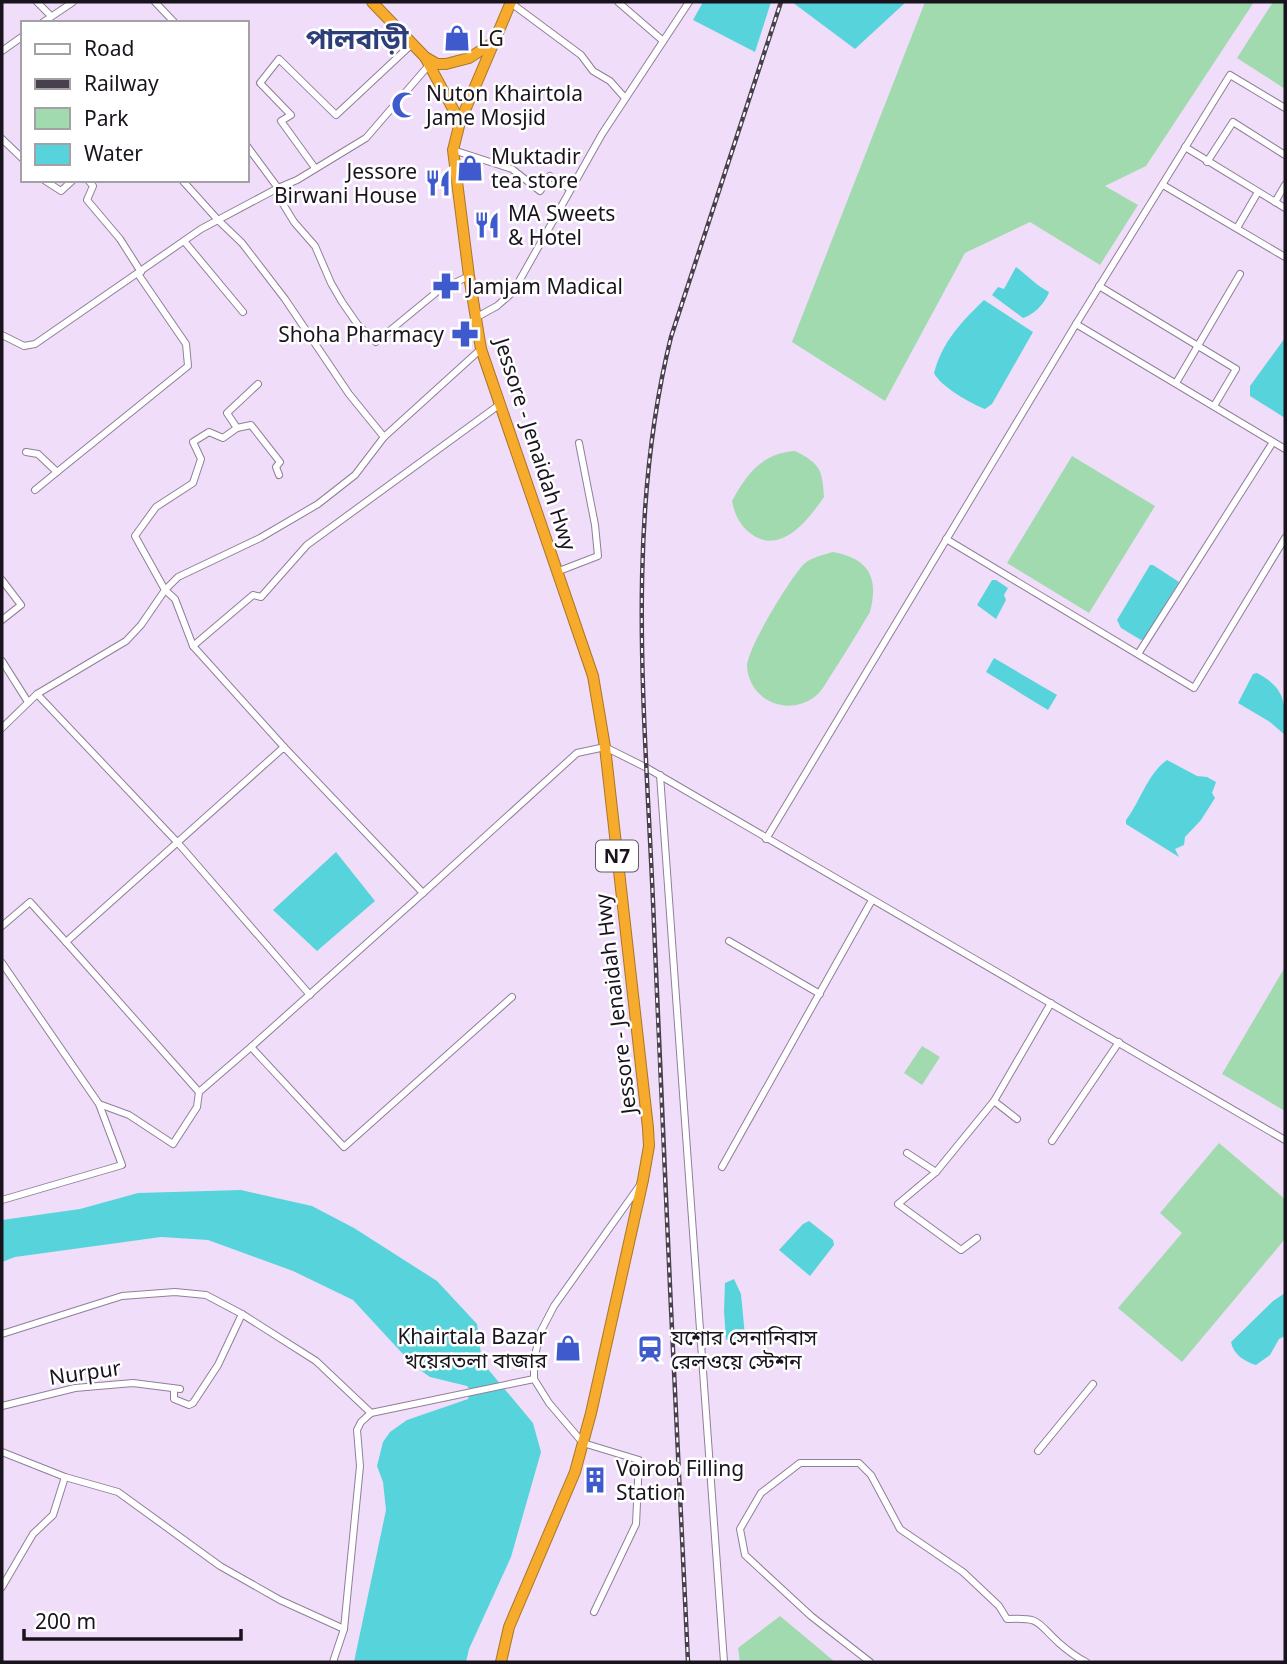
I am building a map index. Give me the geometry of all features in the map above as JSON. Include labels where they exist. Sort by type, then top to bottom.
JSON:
[{"type":"highway","points":[[372,2],[427,61],[460,122]]},
{"type":"highway","name":"N7","points":[[460,122],[511,2]]},
{"type":"highway","points":[[427,61],[437,64],[452,63],[473,56],[494,42]]},
{"type":"highway","name":"Jessore - Jenaidah Hwy","points":[[460,122],[453,150],[481,349],[593,676],[605,747],[649,1146],[575,1472],[509,1627],[501,1662]]},
{"type":"street","points":[[37,2],[51,16]]},
{"type":"street","points":[[45,21],[73,2]]},
{"type":"street","points":[[155,2],[173,21]]},
{"type":"street","points":[[511,2],[581,55],[593,71],[610,81],[625,98]]},
{"type":"street","points":[[618,2],[662,40]]},
{"type":"street","points":[[477,317],[513,292],[625,98],[688,2]]},
{"type":"street","points":[[2,51],[21,37]]},
{"type":"street","points":[[315,168],[281,121],[290,115],[260,83],[279,59],[336,115],[412,44]]},
{"type":"street","points":[[2,335],[29,346],[218,220],[331,161],[366,138],[427,61]]},
{"type":"street","points":[[766,839],[1099,286],[1230,75],[1285,108]]},
{"type":"street","points":[[1207,162],[1233,122],[1285,155]]},
{"type":"street","points":[[2,139],[21,157]]},
{"type":"street","points":[[248,147],[278,188],[283,204],[300,230],[315,246],[342,302],[358,325],[376,342],[438,291],[469,276]]},
{"type":"street","points":[[1185,147],[1285,208]]},
{"type":"street","points":[[453,150],[512,169],[540,191],[550,176],[570,190]]},
{"type":"street","points":[[47,182],[61,191],[71,182]]},
{"type":"street","points":[[34,490],[188,366],[186,344],[120,239],[87,200],[93,186],[90,182]]},
{"type":"street","points":[[184,182],[242,243],[285,299],[349,394],[384,437]]},
{"type":"street","points":[[1163,185],[1285,257]]},
{"type":"street","points":[[1275,202],[1285,185]]},
{"type":"street","points":[[1237,228],[1258,192]]},
{"type":"street","points":[[184,241],[243,312]]},
{"type":"street","points":[[1176,383],[1240,274]]},
{"type":"street","points":[[1099,286],[1237,369],[1214,406]]},
{"type":"street","points":[[1076,324],[1285,449]]},
{"type":"street","points":[[2,728],[37,694],[126,641],[178,577],[260,538],[318,503],[355,475],[384,437],[481,349]]},
{"type":"street","points":[[237,428],[227,413],[258,384]]},
{"type":"street","points":[[193,646],[253,595],[261,597],[307,545],[499,405]]},
{"type":"street","points":[[279,475],[276,467],[280,461],[251,425],[237,428],[223,438],[209,432],[193,442],[201,459],[193,482],[156,507],[135,536],[165,590],[175,599],[193,646],[284,747],[423,893]]},
{"type":"street","points":[[1138,654],[1273,442]]},
{"type":"street","points":[[559,571],[598,556],[597,536],[579,443]]},
{"type":"street","points":[[26,452],[38,454],[57,472]]},
{"type":"street","points":[[946,539],[1194,688],[1285,538]]},
{"type":"street","points":[[2,580],[21,605],[2,620]]},
{"type":"street","points":[[2,661],[28,702]]},
{"type":"street","points":[[37,694],[177,843],[310,995]]},
{"type":"street","points":[[66,942],[284,747]]},
{"type":"street","points":[[99,1104],[129,1115],[173,1144],[197,1107],[199,1092],[577,753],[605,747],[660,775],[1285,1140]]},
{"type":"street","points":[[660,775],[724,1662]]},
{"type":"street","points":[[722,1167],[872,900]]},
{"type":"street","points":[[2,926],[30,902],[199,1092]]},
{"type":"street","points":[[729,941],[820,994]]},
{"type":"street","points":[[2,962],[99,1104],[122,1165],[2,1200]]},
{"type":"street","points":[[251,1047],[344,1147],[512,997]]},
{"type":"street","points":[[977,1238],[961,1250],[898,1204],[936,1172],[994,1101],[1051,1003]]},
{"type":"street","points":[[1052,1141],[1119,1042]]},
{"type":"street","points":[[994,1101],[1017,1119]]},
{"type":"street","points":[[907,1153],[936,1172]]},
{"type":"street","points":[[594,1612],[636,1524],[639,1460],[583,1443],[549,1403],[534,1379],[537,1344],[554,1306],[643,1180]]},
{"type":"street","points":[[2,1334],[122,1296],[175,1292],[206,1296],[242,1314],[316,1361],[371,1413]]},
{"type":"street","name":"Nurpur","points":[[2,1406],[75,1388],[133,1383],[177,1389],[174,1399],[189,1405],[193,1403],[218,1364],[242,1314]]},
{"type":"street","points":[[333,1662],[344,1629],[360,1466],[358,1430],[361,1422],[371,1413],[534,1379]]},
{"type":"street","points":[[1038,1451],[1093,1384]]},
{"type":"street","points":[[2,1452],[65,1477],[118,1492],[219,1566],[280,1600],[344,1629]]},
{"type":"street","points":[[870,1662],[810,1616],[745,1555],[740,1530],[761,1493],[800,1464],[845,1461],[859,1463],[871,1475],[900,1530],[963,1572],[999,1606],[1007,1619],[1027,1618],[1044,1625],[1058,1642],[1086,1662]]},
{"type":"street","points":[[2,1587],[33,1534],[53,1515],[65,1477]]},
{"type":"green space","points":[[925,2],[1254,2],[1146,166],[1105,186],[1138,205],[1100,265],[1030,222],[965,253],[885,401],[792,342]]},
{"type":"green space","points":[[1273,2],[1285,2],[1285,89],[1237,58]]},
{"type":"green space","points":[[795,451],[815,464],[821,474],[824,497],[793,532],[772,541],[761,539],[743,526],[732,501],[757,466],[774,456]]},
{"type":"green space","points":[[1072,456],[1155,506],[1089,613],[1007,563]]},
{"type":"green space","points":[[833,552],[855,559],[868,572],[873,589],[870,612],[818,694],[796,705],[774,703],[756,690],[747,667],[749,658],[770,614],[798,571],[810,560]]},
{"type":"green space","points":[[1285,967],[1285,1111],[1222,1074]]},
{"type":"green space","points":[[922,1046],[940,1057],[922,1085],[904,1073]]},
{"type":"green space","points":[[1219,1143],[1285,1199],[1285,1239],[1182,1362],[1118,1308],[1182,1233],[1160,1213]]},
{"type":"green space","points":[[780,1616],[835,1662],[740,1662],[738,1648]]},
{"type":"water","points":[[703,2],[771,2],[755,52],[693,20]]},
{"type":"water","points":[[792,2],[906,2],[855,49]]},
{"type":"water","points":[[1016,267],[1049,292],[1039,308],[1023,318],[992,295],[998,287],[1004,289]]},
{"type":"water","points":[[984,300],[1033,332],[992,404],[985,409],[949,389],[934,373],[948,342]]},
{"type":"water","points":[[1285,338],[1285,418],[1250,396],[1250,386]]},
{"type":"water","points":[[1150,565],[1179,582],[1141,640],[1121,628],[1117,620]]},
{"type":"water","points":[[992,580],[1008,588],[1004,595],[1006,600],[996,619],[977,605]]},
{"type":"water","points":[[994,658],[1057,695],[1048,710],[986,672]]},
{"type":"water","points":[[1257,673],[1279,691],[1284,706],[1285,735],[1270,722],[1238,703],[1253,674]]},
{"type":"water","points":[[1167,760],[1197,776],[1216,782],[1212,793],[1215,798],[1201,820],[1185,837],[1184,845],[1175,849],[1179,857],[1126,824],[1149,780]]},
{"type":"water","points":[[336,852],[375,901],[317,951],[273,910]]},
{"type":"water","points":[[241,1190],[312,1206],[354,1228],[437,1281],[477,1324],[482,1362],[533,1423],[541,1452],[511,1557],[469,1649],[466,1662],[354,1662],[386,1510],[383,1482],[377,1466],[383,1442],[390,1432],[407,1420],[468,1399],[470,1390],[467,1386],[430,1377],[413,1365],[353,1300],[293,1271],[208,1240],[161,1237],[15,1257],[2,1262],[2,1220],[80,1209],[138,1193]]},
{"type":"water","points":[[809,1221],[833,1240],[834,1245],[810,1276],[779,1250]]},
{"type":"water","points":[[734,1279],[741,1294],[745,1336],[741,1339],[726,1340],[725,1283]]},
{"type":"water","points":[[1285,1293],[1285,1336],[1279,1339],[1270,1355],[1256,1365],[1244,1360],[1234,1350],[1231,1342],[1273,1301]]},
{"type":"railway","points":[[688,1662],[643,689],[643,547],[657,407],[671,337],[781,2]]},
{"type":"place","name":"LG","points":[[457,38]]},
{"type":"place","name":"Nuton Khairtola Jame Mosjid","points":[[405,105]]},
{"type":"place","name":"Muktadir tea store","points":[[470,168]]},
{"type":"place","name":"Jessore Birwani House","points":[[438,183]]},
{"type":"place","name":"MA Sweets & Hotel","points":[[487,225]]},
{"type":"place","name":"Jamjam Madical","points":[[446,286]]},
{"type":"place","name":"Shoha Pharmacy","points":[[465,334]]},
{"type":"place","name":"Khairtala Bazar খয়েরতলা বাজার","points":[[568,1348]]},
{"type":"place","name":"যশোর সেনানিবাস রেলওয়ে স্টেশন","points":[[650,1349]]},
{"type":"place","name":"Voirob Filling Station","points":[[595,1480]]},
{"type":"district","name":"পালবাড়ী","points":[[357,38]]}]
